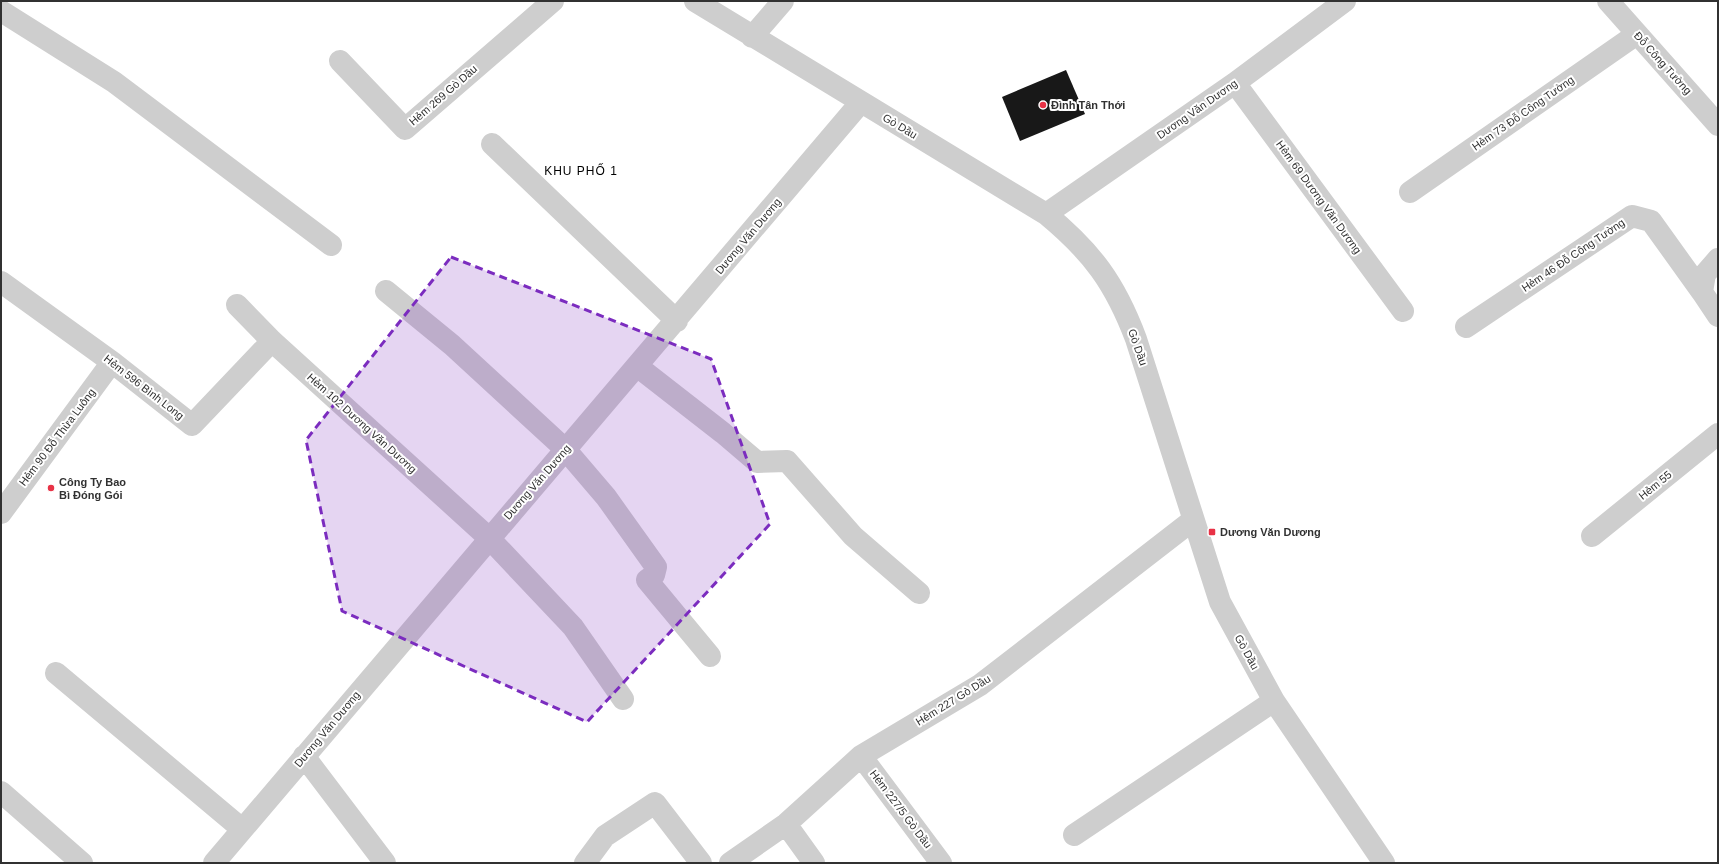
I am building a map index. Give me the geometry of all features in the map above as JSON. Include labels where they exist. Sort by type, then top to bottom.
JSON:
[{"type":"street","name":"Hẻm 269 Gò Dầu","points":[[340,61],[405,129],[553,1]]},
{"type":"street","name":"Gò Dầu","points":[[695,1],[752,37],[1046,214],[1070,234],[1092,256],[1110,281],[1125,309],[1136,339],[1220,602],[1274,701],[1384,863]]},
{"type":"street","points":[[752,37],[783,1]]},
{"type":"street","name":"Dương Văn Dương","points":[[1046,214],[1236,83],[1345,1]]},
{"type":"street","name":"Đỗ Công Tường","points":[[1608,1],[1718,125]]},
{"type":"street","points":[[1,11],[114,82],[331,245]]},
{"type":"street","name":"Hẻm 73 Đỗ Công Tường","points":[[1410,192],[1637,34]]},
{"type":"street","name":"Hẻm 69 Dương Văn Dương","points":[[1236,83],[1403,311]]},
{"type":"street","name":"Dương Văn Dương","points":[[214,863],[565,448],[677,321],[861,102]]},
{"type":"street","points":[[492,144],[677,321]]},
{"type":"street","name":"Hẻm 46 Đỗ Công Tường","points":[[1466,327],[1632,216],[1651,221],[1702,292]]},
{"type":"street","points":[[1718,259],[1705,274],[1702,292],[1718,316]]},
{"type":"street","name":"Hẻm 596 Bình Long","points":[[1,282],[112,362],[192,425],[272,342]]},
{"type":"street","points":[[386,291],[452,345],[565,448],[606,497],[656,567],[654,575],[647,580],[710,656]]},
{"type":"street","name":"Hẻm 102 Dương Văn Dương","points":[[237,305],[272,342],[489,538],[573,627],[624,699]]},
{"type":"street","name":"Hẻm 90 Đỗ Thừa Luông","points":[[1,512],[112,362]]},
{"type":"street","points":[[637,366],[723,433],[757,462],[787,461],[853,536],[918,593]]},
{"type":"street","name":"Hẻm 55","points":[[1592,536],[1718,434]]},
{"type":"street","name":"Hẻm 227 Gò Dầu","points":[[730,863],[786,824],[861,756],[980,685],[1193,520]]},
{"type":"street","points":[[56,673],[242,829]]},
{"type":"street","points":[[1074,835],[1274,701]]},
{"type":"street","points":[[304,756],[385,863]]},
{"type":"street","name":"Hẻm 227/5 Gò Dầu","points":[[861,756],[941,863]]},
{"type":"street","points":[[1,792],[82,863]]},
{"type":"street","points":[[585,863],[605,836],[655,804],[701,863]]},
{"type":"street","points":[[786,824],[814,863]]},
{"type":"highlighted area","points":[[451,257],[711,359],[770,524],[587,722],[342,611],[306,440]]},
{"type":"building","name":"Đình Tân Thới","points":[[1066,70],[1085,114],[1020,141],[1002,97]]},
{"type":"place","name":"Đình Tân Thới","points":[[1043,105]]},
{"type":"place","name":"Công Ty Bao Bì Đóng Gói","points":[[51,488]]},
{"type":"place","name":"Dương Văn Dương","points":[[1212,532]]},
{"type":"district","name":"KHU PHỐ 1","points":[[581,171]]}]
